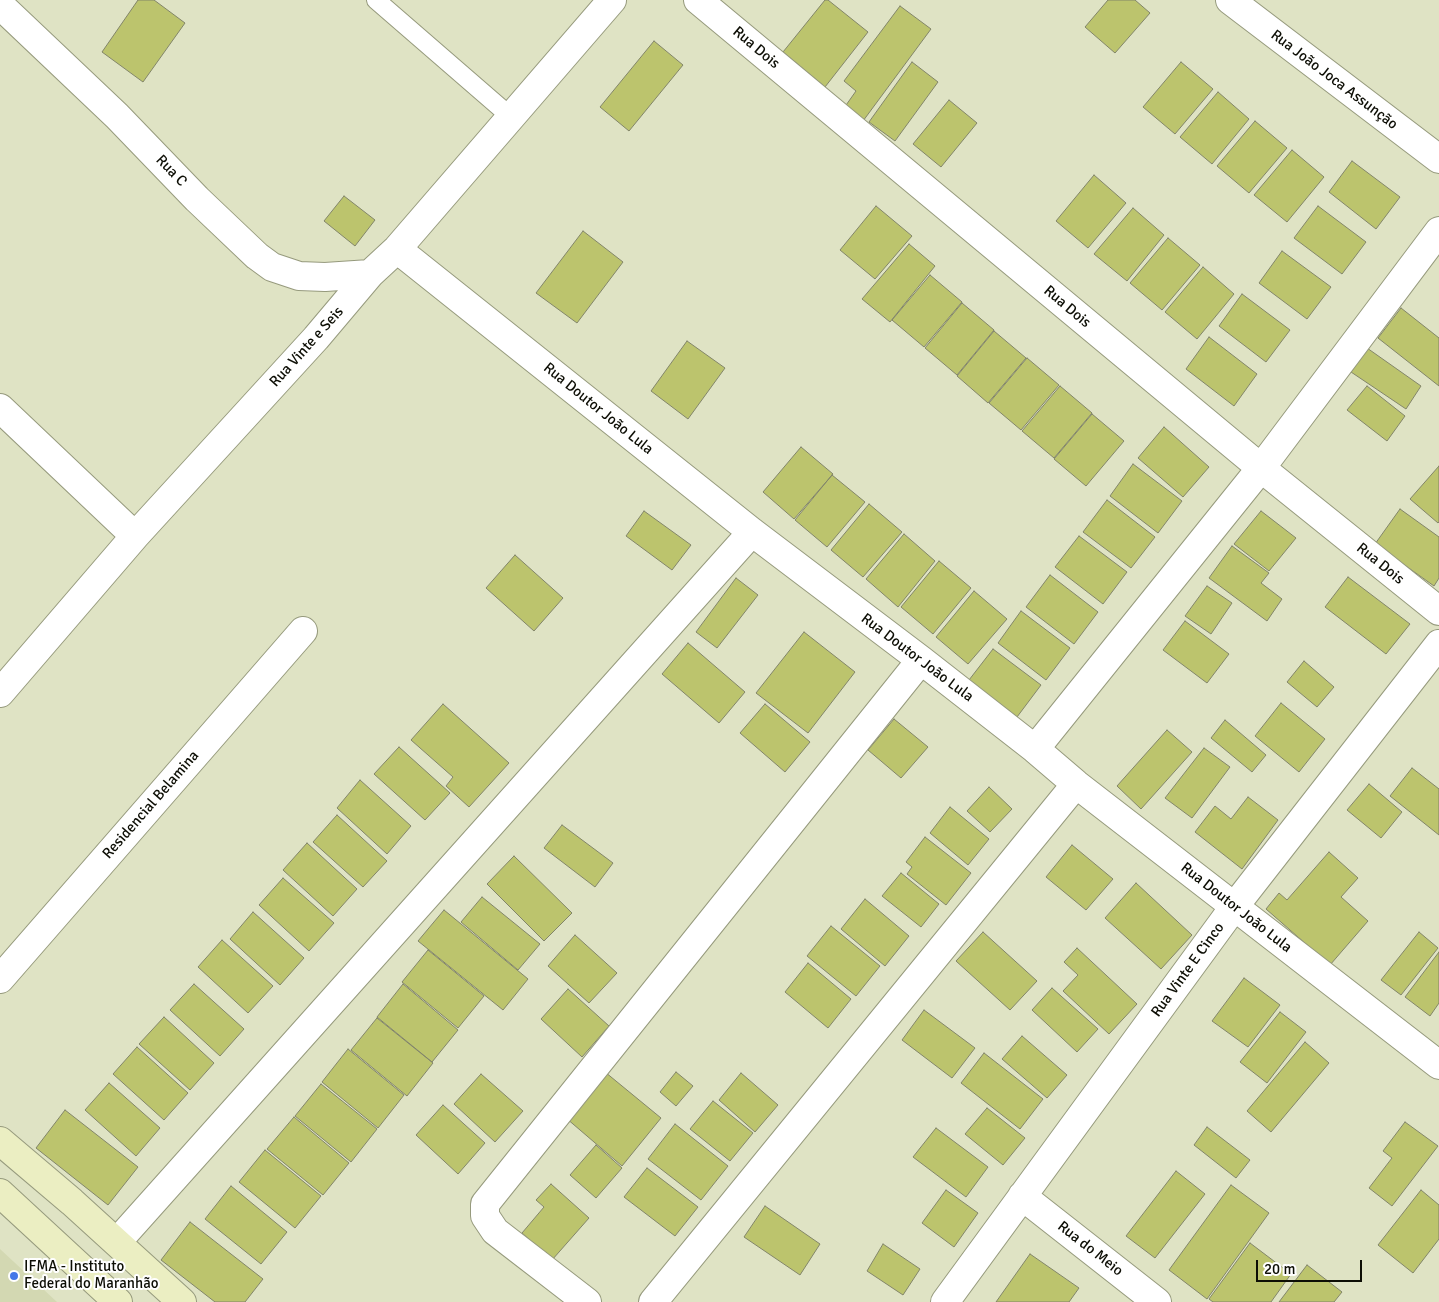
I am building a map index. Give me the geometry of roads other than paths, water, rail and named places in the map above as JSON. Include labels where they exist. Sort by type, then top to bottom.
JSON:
[{"type":"main road","points":[[0,1141],[72,1202],[182,1302]]},
{"type":"main road","points":[[0,1193],[118,1302]]},
{"type":"main road","points":[[46,1236],[72,1202]]},
{"type":"street","name":"Rua Vinte e Seis","points":[[0,693],[135,536],[316,338],[370,274],[397,249],[612,0]]},
{"type":"street","name":"Rua Dois","points":[[698,0],[1261,468],[1439,611]]},
{"type":"street","name":"Rua João Joca Assunção","points":[[1230,0],[1439,159]]},
{"type":"street","name":"Rua C","points":[[0,5],[118,116],[197,199],[257,256],[272,267],[299,276],[370,274]]},
{"type":"street","points":[[1036,749],[1261,468],[1439,231]]},
{"type":"street","name":"Rua Doutor João Lula","points":[[397,249],[752,532],[1036,749],[1076,784],[1439,1065]]},
{"type":"street","points":[[0,408],[135,536]]},
{"type":"street","points":[[117,1242],[752,532]]},
{"type":"street","name":"Residencial Belamina","points":[[0,979],[303,631]]},
{"type":"street","name":"Rua Vinte E Cinco","points":[[945,1302],[1234,907],[1439,644]]},
{"type":"street","points":[[587,1302],[496,1231],[485,1216],[485,1204],[921,660]]},
{"type":"street","points":[[652,1302],[1076,784]]},
{"type":"street","name":"Rua do Meio","points":[[1022,1196],[1157,1302]]},
{"type":"lane","points":[[376,0],[511,117]]},
{"type":"place","name":"IFMA - Instituto Federal do Maranhão","points":[[14,1276]]}]
